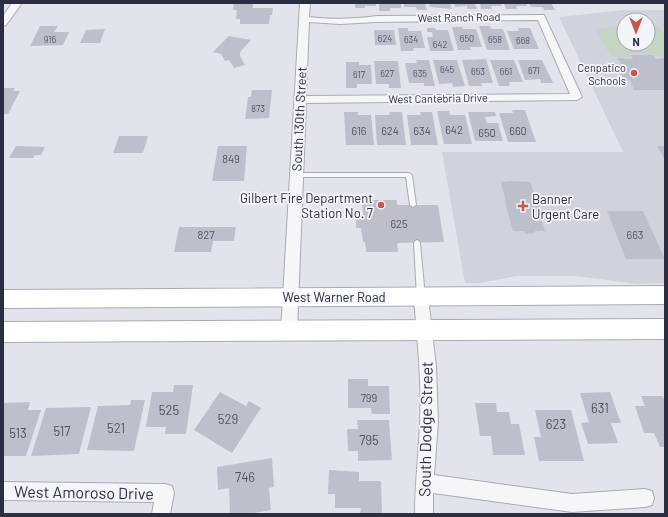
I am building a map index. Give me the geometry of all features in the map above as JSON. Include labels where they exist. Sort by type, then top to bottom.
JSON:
[{"type":"main road","name":"West Warner Road","points":[[3,299],[665,296]]},
{"type":"main road","points":[[3,332],[665,329]]},
{"type":"street","points":[[3,23],[17,3]]},
{"type":"street","name":"South 130th Street","points":[[289,331],[305,3]]},
{"type":"street","name":"West Ranch Road","points":[[304,19],[320,22],[354,22],[377,18],[541,17],[576,96]]},
{"type":"street","name":"West Cantebria Drive","points":[[300,100],[576,96]]},
{"type":"street","name":"South Dodge Street","points":[[421,297],[423,330],[428,366],[429,422],[424,483],[424,514]]},
{"type":"street","points":[[424,483],[572,503],[645,498]]},
{"type":"street","name":"West Amoroso Drive","points":[[3,491],[165,493],[161,514]]},
{"type":"lane","points":[[296,175],[409,175],[413,205]]},
{"type":"lane","points":[[416,243],[421,297]]},
{"type":"shaded area","points":[[624,10],[665,10],[665,283],[637,284],[576,276],[517,276],[480,283],[465,283],[442,152],[623,152],[559,17]]},
{"type":"green space","points":[[656,26],[658,26],[665,36],[665,56],[656,56],[654,54],[630,54],[630,57],[611,57],[596,29],[616,27],[616,52],[656,52]]},
{"type":"building","points":[[234,3],[253,3],[253,8],[273,8],[272,15],[270,15],[269,24],[240,24],[240,19],[236,19],[237,10],[233,10]]},
{"type":"building","points":[[355,3],[376,3],[376,6],[355,8]]},
{"type":"building","points":[[379,3],[401,3],[401,8],[390,8],[390,11],[379,11]]},
{"type":"building","points":[[404,3],[425,3],[427,10],[417,10],[416,7],[404,7]]},
{"type":"building","points":[[429,3],[450,3],[452,9],[430,7]]},
{"type":"building","points":[[454,3],[475,3],[477,9],[467,9],[467,6],[455,7]]},
{"type":"building","points":[[480,3],[501,3],[502,6],[491,6],[492,9],[481,9]]},
{"type":"building","points":[[504,3],[526,3],[527,6],[516,6],[517,9],[506,9]]},
{"type":"building","points":[[529,3],[551,3],[555,10],[544,10],[543,7],[531,7]]},
{"type":"building","points":[[40,26],[58,26],[54,32],[69,32],[63,45],[30,46]]},
{"type":"building","points":[[479,26],[490,26],[491,29],[503,29],[510,50],[487,50]]},
{"type":"building","points":[[452,27],[476,29],[482,47],[470,47],[471,50],[458,50]]},
{"type":"building","points":[[398,28],[408,28],[408,31],[421,31],[425,48],[413,48],[414,51],[401,51]]},
{"type":"building","points":[[427,28],[448,30],[454,51],[430,51],[427,37],[433,37],[432,32],[427,32]]},
{"type":"building","points":[[518,28],[530,28],[539,49],[514,49],[507,31],[519,31]]},
{"type":"building","points":[[105,29],[100,43],[80,43],[86,30]]},
{"type":"building","points":[[374,30],[394,30],[396,45],[375,45]]},
{"type":"building","points":[[229,36],[251,40],[240,52],[240,56],[245,65],[234,68],[229,60],[225,61],[221,54],[213,52]]},
{"type":"building","points":[[631,55],[654,55],[656,59],[665,58],[665,90],[634,90],[630,80],[624,81],[616,66],[622,65],[617,58],[633,59]]},
{"type":"building","points":[[486,59],[493,83],[481,83],[482,86],[469,86],[462,60]]},
{"type":"building","points":[[416,60],[429,60],[435,86],[424,86],[424,83],[409,83],[405,63],[417,63]]},
{"type":"building","points":[[433,60],[457,60],[465,86],[453,87],[452,83],[439,84]]},
{"type":"building","points":[[490,60],[514,60],[523,82],[509,82],[510,86],[499,86]]},
{"type":"building","points":[[518,60],[542,60],[553,83],[541,83],[540,79],[525,80]]},
{"type":"building","points":[[374,61],[398,61],[401,88],[389,88],[389,84],[376,84]]},
{"type":"building","points":[[346,62],[359,62],[359,65],[371,65],[372,84],[357,84],[357,88],[346,88]]},
{"type":"building","points":[[3,88],[15,88],[13,91],[20,91],[8,114],[3,114]]},
{"type":"building","points":[[252,90],[272,90],[269,118],[245,119],[248,97],[251,97]]},
{"type":"building","points":[[512,110],[525,110],[536,142],[508,142],[499,113],[513,113]]},
{"type":"building","points":[[437,111],[449,111],[450,115],[465,115],[472,144],[444,144]]},
{"type":"building","points":[[344,112],[358,112],[358,115],[371,115],[374,145],[346,145]]},
{"type":"building","points":[[389,112],[402,112],[406,145],[377,145],[375,115],[390,115]]},
{"type":"building","points":[[420,112],[432,112],[438,145],[411,145],[407,115],[421,115]]},
{"type":"building","points":[[468,112],[495,112],[496,116],[485,117],[487,123],[498,123],[503,141],[475,141]]},
{"type":"building","points":[[119,136],[148,136],[143,153],[113,153]]},
{"type":"building","points":[[16,146],[45,147],[41,155],[35,155],[33,158],[9,158]]},
{"type":"building","points":[[218,146],[247,146],[244,181],[212,181]]},
{"type":"building","points":[[657,146],[665,146],[665,160]]},
{"type":"building","name":"Banner Urgent Care","points":[[501,182],[530,182],[541,210],[539,210],[545,231],[535,231],[535,233],[525,234],[524,231],[513,231]]},
{"type":"building","points":[[362,200],[397,200],[397,205],[438,205],[444,242],[397,243],[398,252],[366,252],[361,228],[356,228],[356,218],[360,218],[360,214],[363,215]]},
{"type":"building","points":[[607,211],[643,211],[665,259],[626,259]]},
{"type":"building","points":[[179,227],[236,227],[234,241],[213,241],[211,252],[174,252]]},
{"type":"building","points":[[348,379],[368,379],[368,386],[389,386],[390,414],[372,414],[371,408],[348,408]]},
{"type":"building","points":[[174,385],[193,385],[186,434],[165,434],[166,427],[146,427],[152,392],[173,392]]},
{"type":"building","points":[[220,392],[246,406],[249,401],[261,408],[232,453],[194,430]]},
{"type":"building","points":[[610,392],[621,423],[611,423],[618,443],[588,444],[581,423],[589,422],[580,393]]},
{"type":"building","points":[[641,396],[663,396],[665,402],[665,447],[660,447],[654,433],[644,433],[635,406],[645,406]]},
{"type":"building","points":[[131,400],[145,400],[134,451],[87,450],[98,406],[130,405]]},
{"type":"building","points":[[30,402],[28,410],[41,410],[26,456],[3,456],[3,403]]},
{"type":"building","points":[[475,403],[496,403],[497,412],[509,412],[511,424],[519,424],[525,455],[493,455],[491,436],[480,436]]},
{"type":"building","points":[[91,407],[79,454],[31,456],[46,408]]},
{"type":"building","points":[[535,410],[571,410],[584,461],[539,461],[534,437],[541,437]]},
{"type":"building","points":[[357,420],[389,420],[392,460],[358,461],[358,451],[348,451],[347,429],[358,429]]},
{"type":"building","points":[[272,458],[274,487],[269,488],[271,510],[249,514],[230,514],[229,488],[218,490],[217,467]]},
{"type":"building","points":[[329,470],[359,472],[359,481],[381,481],[382,514],[360,514],[361,508],[335,508],[335,494],[328,494]]},
{"type":"place","name":"Cenpatico Schools","points":[[634,73]]},
{"type":"place","name":"Gilbert Fire Department Station No. 7","points":[[381,205]]},
{"type":"place","name":"Banner Urgent Care","points":[[523,206]]}]
